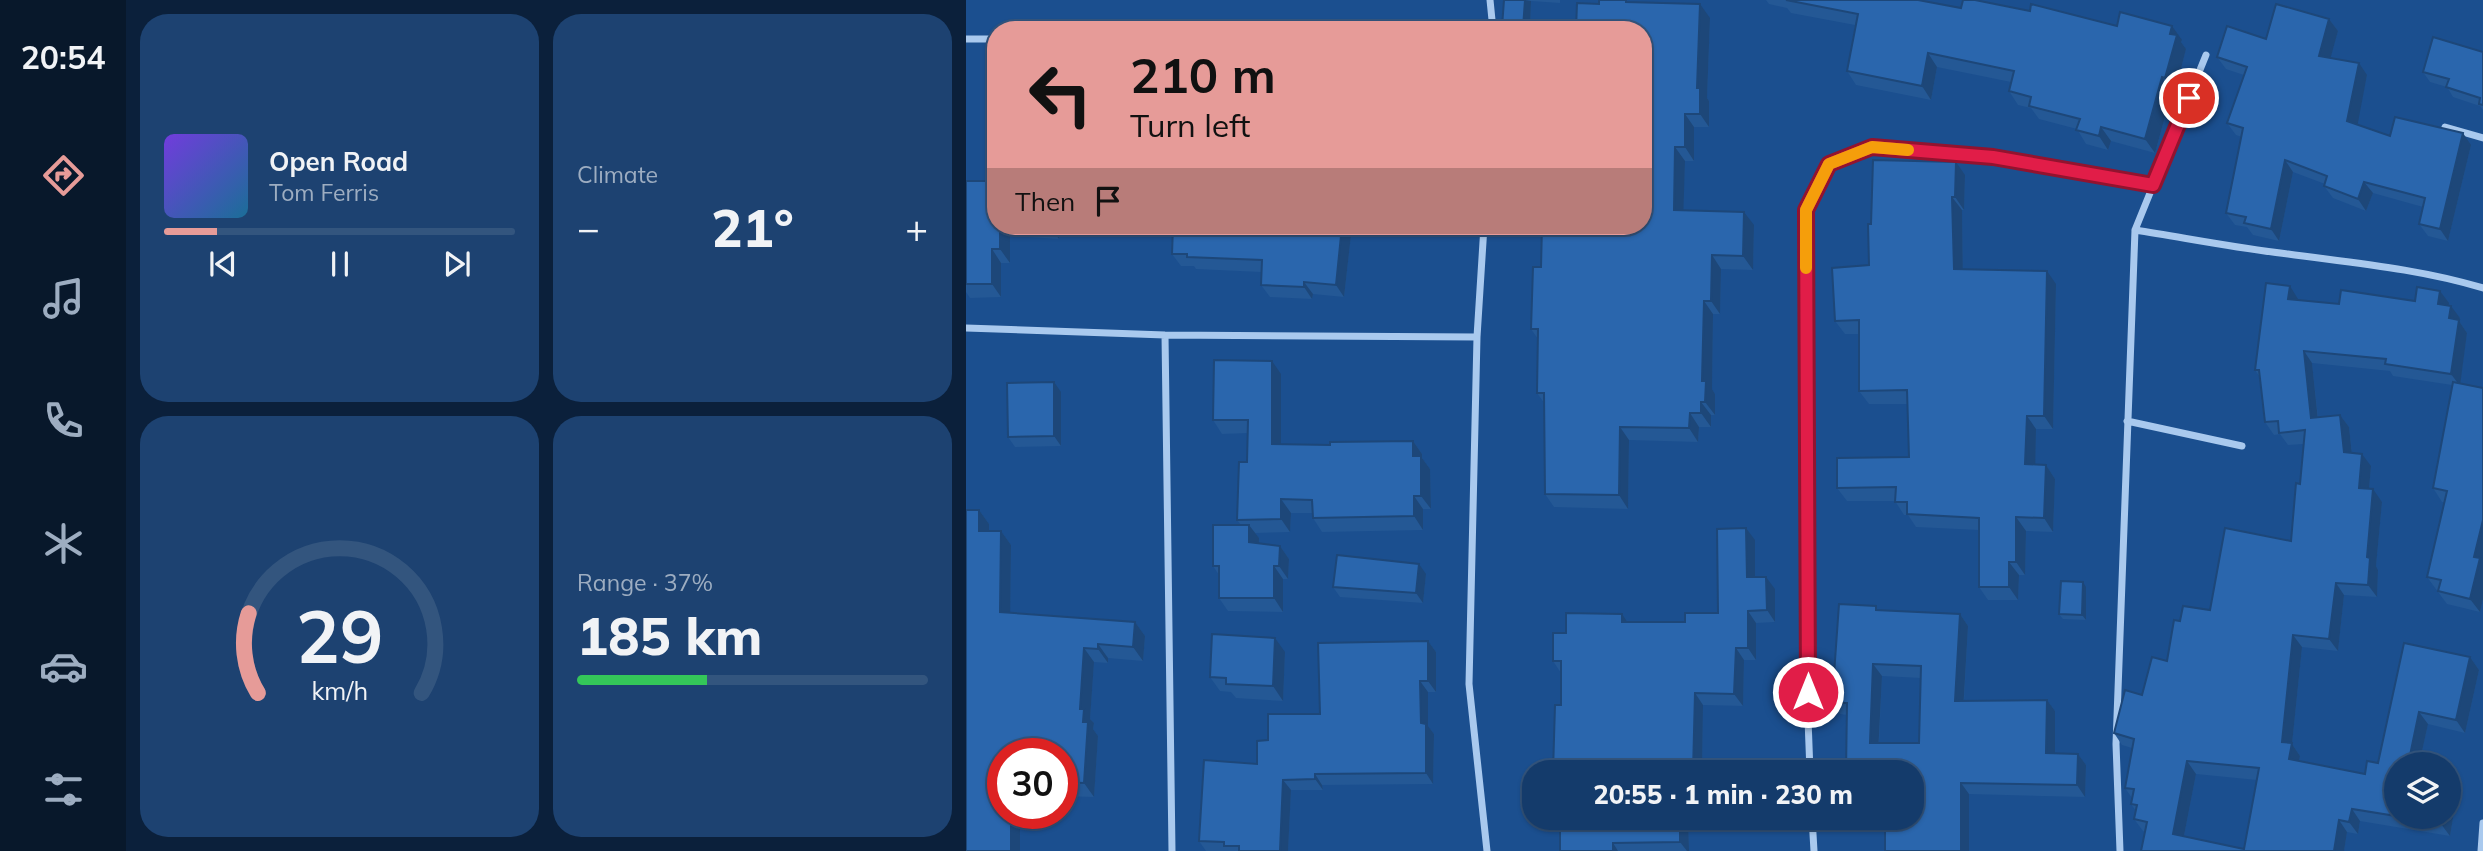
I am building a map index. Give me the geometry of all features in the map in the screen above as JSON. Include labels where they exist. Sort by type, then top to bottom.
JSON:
[{"type":"street","points":[[1490,0],[1492,21]]},
{"type":"street","points":[[966,39],[987,39]]},
{"type":"street","points":[[2120,851],[2116,744],[2135,230],[2206,55]]},
{"type":"street","points":[[2445,127],[2483,138]]},
{"type":"street","points":[[1810,760],[1806,210],[1829,164],[1872,147],[1993,157],[2153,185]]},
{"type":"street","points":[[2135,230],[2366,264],[2454,279],[2483,288]]},
{"type":"street","points":[[1483,235],[1477,337],[1469,684],[1487,851]]},
{"type":"street","points":[[966,328],[1165,335],[1477,337]]},
{"type":"street","points":[[1165,335],[1172,851]]},
{"type":"street","points":[[2127,421],[2242,446]]},
{"type":"street","points":[[2481,851],[2483,823]]},
{"type":"street","points":[[1813,830],[1814,851]]},
{"type":"building","points":[[1504,0],[1525,0],[1524,21],[1502,21]]},
{"type":"building","points":[[1599,0],[1626,0],[1700,4],[1697,88],[1700,88],[1700,114],[1685,114],[1685,147],[1675,147],[1674,210],[1744,212],[1743,256],[1712,255],[1711,301],[1704,301],[1702,381],[1706,381],[1705,402],[1701,402],[1701,413],[1690,413],[1689,428],[1620,427],[1619,495],[1545,494],[1544,393],[1537,393],[1538,329],[1531,329],[1533,267],[1541,267],[1542,235],[1652,235],[1652,21],[1576,21],[1577,3],[1599,4]]},
{"type":"building","points":[[1786,0],[1918,0],[1961,8],[1963,0],[1975,0],[2030,11],[2031,4],[2117,26],[2120,12],[2172,26],[2170,34],[2177,35],[2145,139],[2101,127],[2099,136],[2076,130],[2080,119],[2029,106],[2031,97],[2009,91],[2014,71],[1928,53],[1922,86],[1847,71],[1858,14]]},
{"type":"building","points":[[2276,4],[2329,19],[2319,56],[2359,63],[2347,121],[2390,136],[2395,117],[2463,133],[2440,229],[2419,224],[2425,198],[2364,182],[2358,199],[2324,186],[2327,176],[2285,160],[2271,229],[2244,223],[2246,217],[2226,213],[2243,128],[2227,123],[2247,67],[2217,57],[2227,26],[2266,39]]},
{"type":"building","points":[[2433,37],[2483,52],[2483,105],[2479,104],[2480,98],[2446,87],[2449,79],[2423,72]]},
{"type":"building","points":[[1873,160],[1956,162],[1955,197],[1952,197],[1954,269],[2047,271],[2044,416],[2027,416],[2025,464],[2046,465],[2044,518],[2016,517],[2016,562],[2009,562],[2009,587],[1979,587],[1979,518],[1907,514],[1907,502],[1895,502],[1896,487],[1837,488],[1837,458],[1909,457],[1907,390],[1859,391],[1859,320],[1835,321],[1832,268],[1869,265],[1868,224],[1871,224]]},
{"type":"building","points":[[966,181],[987,181],[987,235],[1000,235],[1000,249],[992,249],[992,284],[966,284]]},
{"type":"building","points":[[1173,235],[1341,235],[1336,285],[1304,282],[1304,287],[1261,285],[1262,260],[1172,254]]},
{"type":"building","points":[[2266,283],[2290,286],[2288,299],[2339,304],[2341,290],[2415,301],[2417,287],[2440,291],[2438,304],[2451,306],[2449,318],[2459,320],[2451,374],[2385,364],[2386,359],[2304,351],[2311,418],[2340,415],[2344,452],[2362,454],[2359,488],[2373,489],[2367,557],[2370,558],[2368,585],[2336,583],[2329,639],[2293,635],[2282,742],[2292,743],[2289,759],[2365,774],[2367,761],[2378,763],[2404,643],[2470,657],[2456,720],[2419,712],[2411,752],[2384,752],[2384,814],[2352,809],[2349,822],[2339,820],[2334,851],[2141,851],[2147,822],[2134,819],[2137,805],[2131,804],[2134,789],[2125,788],[2134,739],[2114,733],[2125,690],[2142,695],[2152,657],[2167,661],[2174,620],[2180,621],[2183,606],[2210,610],[2225,528],[2291,541],[2296,483],[2300,484],[2305,430],[2279,433],[2278,421],[2265,422],[2259,370],[2255,370]],"holes":[[[2187,761],[2259,768],[2244,849],[2173,834]]]},
{"type":"building","points":[[1214,360],[1272,361],[1272,444],[1330,445],[1330,442],[1413,441],[1413,456],[1421,456],[1421,496],[1414,496],[1414,516],[1313,518],[1312,500],[1281,499],[1281,519],[1237,520],[1239,462],[1247,462],[1248,420],[1213,420]]},
{"type":"building","points":[[1054,382],[1054,436],[1008,437],[1007,383]]},
{"type":"building","points":[[2453,382],[2483,388],[2483,520],[2474,557],[2480,558],[2470,599],[2438,591],[2441,580],[2427,577],[2447,491],[2433,488]]},
{"type":"building","points":[[966,510],[979,510],[979,531],[1001,531],[1000,612],[1135,622],[1133,647],[1098,644],[1098,649],[1084,648],[1080,709],[1084,709],[1083,722],[1088,722],[1084,783],[1078,783],[1078,738],[987,738],[987,829],[1011,829],[1011,851],[966,851]]},
{"type":"building","points":[[1213,525],[1249,525],[1249,542],[1280,546],[1279,566],[1274,566],[1274,598],[1219,598],[1219,566],[1213,566]]},
{"type":"building","points":[[1746,528],[1747,577],[1766,577],[1767,610],[1748,611],[1748,648],[1736,648],[1734,694],[1695,693],[1693,760],[1553,760],[1555,705],[1561,705],[1561,661],[1553,661],[1553,633],[1566,633],[1566,613],[1622,614],[1622,622],[1685,622],[1685,613],[1718,613],[1717,529]]},
{"type":"building","points":[[1337,555],[1419,564],[1416,593],[1333,587]]},
{"type":"building","points":[[2061,581],[2083,582],[2082,615],[2059,614]]},
{"type":"building","points":[[1839,604],[1876,606],[1876,610],[1960,614],[1955,701],[2047,700],[2046,753],[2078,754],[2077,785],[1961,783],[1961,851],[1885,851],[1885,830],[1924,830],[1924,760],[1846,760],[1847,703],[1832,703]],"holes":[[[1873,664],[1921,666],[1919,743],[1870,743]]]},
{"type":"building","points":[[1212,634],[1275,638],[1273,686],[1226,684],[1226,678],[1210,677]]},
{"type":"building","points":[[1428,641],[1428,681],[1420,681],[1421,723],[1426,724],[1426,773],[1315,774],[1315,779],[1283,780],[1280,851],[1239,851],[1239,846],[1224,846],[1224,842],[1199,841],[1204,760],[1257,764],[1257,741],[1268,740],[1268,714],[1320,714],[1318,643]]},
{"type":"building","points":[[1560,830],[1680,830],[1680,842],[1613,843],[1613,851],[1560,851]]},
{"type":"slow traffic","points":[[1806,268],[1806,210],[1829,164],[1872,147],[1908,150]]},
{"type":"route","points":[[1808,692],[1806,210],[1829,164],[1872,147],[1993,157],[2153,185],[2189,98]]}]
